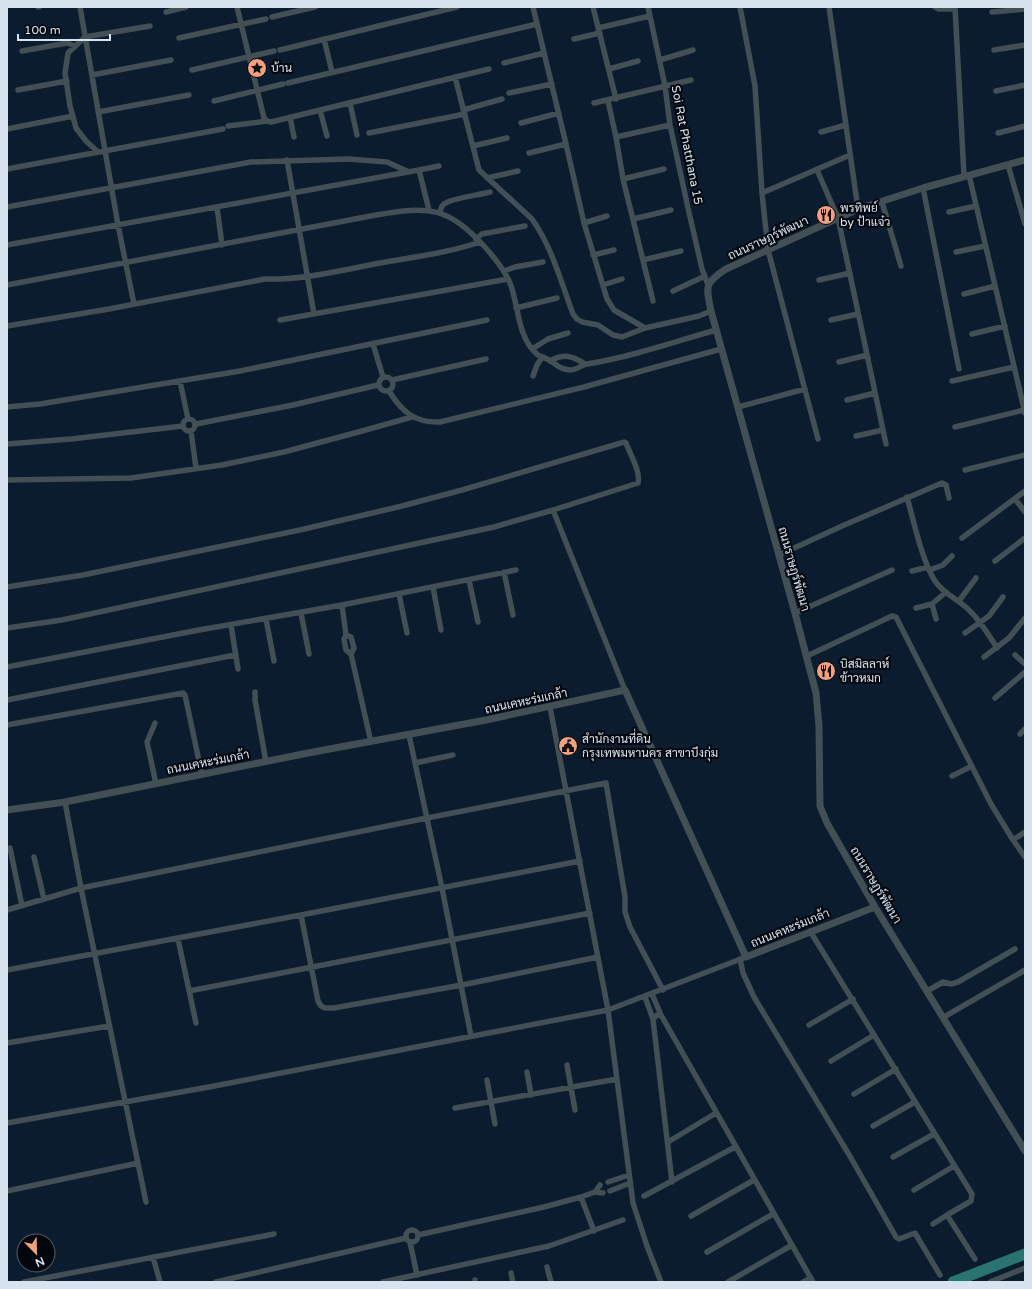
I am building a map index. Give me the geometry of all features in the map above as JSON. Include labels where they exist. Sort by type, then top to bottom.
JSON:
[{"type":"street","points":[[80,7],[118,225],[134,304]]},
{"type":"street","points":[[166,12],[186,7]]},
{"type":"street","points":[[237,7],[264,118],[267,121]]},
{"type":"street","points":[[272,17],[315,7]]},
{"type":"street","points":[[280,50],[457,7]]},
{"type":"street","points":[[533,7],[584,223],[607,299],[612,308],[645,328]]},
{"type":"street","points":[[593,7],[616,99]]},
{"type":"street","name":"Soi Rat Phatthana 15","points":[[648,7],[665,86],[670,125],[697,248],[708,285]]},
{"type":"street","points":[[740,7],[755,86],[762,193],[768,250],[818,439]]},
{"type":"street","points":[[829,7],[858,209]]},
{"type":"street","points":[[935,7],[940,9],[955,8],[967,176],[976,206],[1025,411],[955,427]]},
{"type":"street","points":[[992,12],[1025,9]]},
{"type":"street","points":[[574,39],[650,16]]},
{"type":"street","points":[[179,38],[266,19]]},
{"type":"street","points":[[214,101],[537,24]]},
{"type":"street","points":[[98,152],[86,141],[76,128],[70,106],[65,73],[68,53],[85,37],[150,26]]},
{"type":"street","points":[[324,39],[332,72]]},
{"type":"street","points":[[22,51],[67,43],[76,46]]},
{"type":"street","points":[[994,50],[1025,45]]},
{"type":"street","points":[[660,60],[693,50]]},
{"type":"street","points":[[192,70],[274,51]]},
{"type":"street","points":[[504,63],[544,53]]},
{"type":"street","points":[[92,75],[171,60]]},
{"type":"street","points":[[609,69],[638,60]]},
{"type":"street","points":[[7,169],[226,128],[267,121],[271,122],[489,69]]},
{"type":"street","points":[[455,77],[479,170],[532,219],[548,246],[573,314],[577,319],[582,322],[598,325],[617,336],[622,337],[645,328],[698,316],[711,311]]},
{"type":"street","points":[[594,104],[691,80]]},
{"type":"street","points":[[18,90],[67,81]]},
{"type":"street","points":[[509,93],[552,84]]},
{"type":"street","points":[[996,90],[1025,85]]},
{"type":"street","points":[[98,112],[189,96]]},
{"type":"street","points":[[369,133],[464,112],[502,99]]},
{"type":"street","points":[[608,101],[616,136],[623,179],[653,301]]},
{"type":"street","points":[[350,103],[357,135]]},
{"type":"street","points":[[320,110],[327,136]]},
{"type":"street","points":[[521,123],[559,113]]},
{"type":"street","points":[[7,129],[73,116]]},
{"type":"street","points":[[290,118],[294,137]]},
{"type":"street","points":[[616,136],[670,125]]},
{"type":"street","points":[[821,132],[846,125]]},
{"type":"street","points":[[998,134],[1025,126]]},
{"type":"street","points":[[473,146],[506,138]]},
{"type":"street","points":[[529,153],[566,144]]},
{"type":"street","points":[[762,193],[850,155]]},
{"type":"street","points":[[7,207],[250,162],[348,159],[387,162],[410,172]]},
{"type":"street","points":[[287,160],[314,314]]},
{"type":"street","name":"ถนนราษฏร์พัฒนา","points":[[1025,160],[922,188],[858,209],[726,269],[712,278],[708,285],[708,297],[721,349],[816,693],[818,711],[821,812],[875,906],[1025,1151]]},
{"type":"street","points":[[1008,165],[1025,224]]},
{"type":"street","points":[[7,245],[293,194],[439,166]]},
{"type":"street","points":[[623,179],[664,169]]},
{"type":"street","points":[[419,170],[429,210]]},
{"type":"street","points":[[817,170],[838,218],[886,444]]},
{"type":"street","points":[[488,178],[518,171]]},
{"type":"street","points":[[922,188],[959,369]]},
{"type":"street","points":[[440,212],[444,204],[451,201],[490,192]]},
{"type":"street","points":[[882,202],[901,266]]},
{"type":"street","points":[[949,212],[976,206]]},
{"type":"street","points":[[217,207],[222,245]]},
{"type":"street","points":[[7,285],[403,210],[429,210],[440,212],[458,222],[478,240],[497,261],[508,279],[525,337],[532,350],[560,368],[572,370],[585,364],[610,360],[716,330]]},
{"type":"street","points":[[633,219],[671,210]]},
{"type":"street","points":[[584,223],[608,216]]},
{"type":"street","points":[[7,326],[265,279],[283,280],[307,276],[467,246],[478,240],[482,234],[525,226]]},
{"type":"street","points":[[956,252],[985,246]]},
{"type":"street","points":[[593,255],[614,250]]},
{"type":"street","points":[[643,260],[681,251]]},
{"type":"street","points":[[504,271],[515,267],[544,262]]},
{"type":"street","points":[[819,280],[850,273]]},
{"type":"street","points":[[674,291],[705,276]]},
{"type":"street","points":[[280,320],[508,279]]},
{"type":"street","points":[[603,285],[622,279]]},
{"type":"street","points":[[964,294],[995,286]]},
{"type":"street","points":[[516,308],[556,298]]},
{"type":"street","points":[[831,320],[858,314]]},
{"type":"street","points":[[7,407],[40,404],[240,371],[487,320]]},
{"type":"street","points":[[972,334],[1005,326]]},
{"type":"street","points":[[532,350],[542,342],[568,332]]},
{"type":"street","points":[[373,344],[383,377]]},
{"type":"street","points":[[389,391],[403,410],[412,417],[431,422],[449,420],[584,387],[721,349]]},
{"type":"street","points":[[839,362],[867,355]]},
{"type":"street","points":[[550,361],[561,356],[574,357],[585,364]]},
{"type":"street","points":[[533,376],[542,357]]},
{"type":"street","points":[[378,385],[379,380],[383,377],[388,377],[392,380],[486,359]]},
{"type":"street","points":[[952,381],[1014,367]]},
{"type":"street","points":[[389,391],[393,386],[392,380]]},
{"type":"street","points":[[180,381],[188,419]]},
{"type":"street","points":[[378,385],[382,391],[389,391]]},
{"type":"street","points":[[196,424],[293,405],[378,385]]},
{"type":"street","points":[[738,407],[805,388]]},
{"type":"street","points":[[848,400],[875,393]]},
{"type":"street","points":[[7,480],[131,478],[222,465],[284,452],[412,417]]},
{"type":"street","points":[[188,419],[192,419],[196,424]]},
{"type":"street","points":[[183,426],[184,421],[188,419]]},
{"type":"street","points":[[191,431],[195,428],[196,424]]},
{"type":"street","points":[[183,426],[186,430],[191,431]]},
{"type":"street","points":[[7,444],[71,439],[183,426]]},
{"type":"street","points":[[856,436],[883,430]]},
{"type":"street","points":[[191,431],[196,468]]},
{"type":"street","points":[[7,587],[83,575],[300,530],[387,510],[462,490],[624,442],[626,443],[639,478],[638,483],[494,527],[62,620],[7,628]]},
{"type":"street","points":[[965,470],[1025,455]]},
{"type":"street","points":[[779,555],[842,526],[944,483],[946,485],[949,498]]},
{"type":"street","points":[[962,538],[1025,491]]},
{"type":"street","points":[[907,498],[929,569],[935,581],[946,592],[960,601],[981,622],[997,648]]},
{"type":"street","points":[[1015,499],[1025,512]]},
{"type":"street","points":[[553,510],[625,690]]},
{"type":"street","points":[[995,561],[1025,538]]},
{"type":"street","points":[[912,572],[944,565],[952,556]]},
{"type":"street","points":[[7,667],[301,613],[516,570]]},
{"type":"street","points":[[795,613],[892,570]]},
{"type":"street","points":[[504,572],[513,615]]},
{"type":"street","points":[[960,601],[976,578]]},
{"type":"street","points":[[469,580],[478,622]]},
{"type":"street","points":[[433,587],[441,630]]},
{"type":"street","points":[[916,608],[932,604],[946,592]]},
{"type":"street","points":[[399,594],[406,633]]},
{"type":"street","points":[[965,633],[989,616],[1003,597]]},
{"type":"street","points":[[932,604],[936,619]]},
{"type":"street","points":[[342,605],[346,635],[351,637],[354,648],[351,654],[371,742]]},
{"type":"street","points":[[301,613],[309,654]]},
{"type":"street","points":[[807,656],[892,616],[895,617],[898,620],[991,804],[1025,857]]},
{"type":"street","points":[[984,657],[1009,638],[1025,618]]},
{"type":"street","points":[[266,619],[274,661]]},
{"type":"street","points":[[230,625],[238,669]]},
{"type":"street","points":[[7,700],[235,655]]},
{"type":"street","points":[[1015,655],[1024,662]]},
{"type":"street","points":[[994,698],[1025,672]]},
{"type":"street","name":"ถนนเคหะร่มเกล้า","points":[[7,810],[65,802],[550,707],[625,690],[743,958],[875,906]]},
{"type":"street","points":[[255,692],[255,700],[266,762]]},
{"type":"street","points":[[7,725],[183,693],[185,695],[202,775]]},
{"type":"street","points":[[550,707],[608,1010],[630,1184],[635,1209],[661,1282]]},
{"type":"street","points":[[156,724],[147,742],[156,784]]},
{"type":"street","points":[[1020,734],[1025,729]]},
{"type":"street","points":[[409,735],[462,985],[471,1036]]},
{"type":"street","points":[[415,763],[452,755]]},
{"type":"street","points":[[952,776],[972,766]]},
{"type":"street","points":[[7,910],[81,888],[606,783],[625,912],[630,927],[663,990]]},
{"type":"street","points":[[65,802],[94,954],[146,1202]]},
{"type":"street","points":[[1013,840],[1025,832]]},
{"type":"street","points":[[10,848],[22,906]]},
{"type":"street","points":[[34,857],[44,899]]},
{"type":"street","points":[[7,970],[580,861]]},
{"type":"street","points":[[189,990],[590,913]]},
{"type":"street","points":[[301,915],[318,1001],[321,1006],[325,1008],[334,1008],[462,985],[598,956]]},
{"type":"street","points":[[810,931],[972,1194],[971,1201],[933,1224]]},
{"type":"street","points":[[178,938],[196,1023]]},
{"type":"street","points":[[927,991],[943,982],[951,984],[958,982],[1015,949]]},
{"type":"street","points":[[7,1123],[280,1074],[608,1010],[743,958],[743,973],[754,996],[896,1237],[899,1239],[915,1233],[940,1275]]},
{"type":"street","points":[[944,1017],[1025,970]]},
{"type":"street","points":[[652,994],[661,1015],[773,1214],[812,1280],[803,1282]]},
{"type":"street","points":[[645,997],[653,1019],[672,1182]]},
{"type":"street","points":[[809,1025],[853,999]]},
{"type":"street","points":[[653,1019],[657,1015],[661,1015]]},
{"type":"street","points":[[7,1044],[109,1026]]},
{"type":"street","points":[[830,1061],[874,1035]]},
{"type":"street","points":[[567,1065],[575,1110]]},
{"type":"street","points":[[854,1094],[896,1069]]},
{"type":"street","points":[[527,1072],[531,1095]]},
{"type":"street","points":[[455,1108],[492,1103],[617,1079]]},
{"type":"street","points":[[487,1080],[495,1124]]},
{"type":"street","points":[[872,1126],[915,1102]]},
{"type":"street","points":[[668,1142],[716,1113]]},
{"type":"street","points":[[893,1157],[934,1134]]},
{"type":"street","points":[[644,1196],[735,1147]]},
{"type":"street","points":[[7,1191],[138,1163]]},
{"type":"street","points":[[914,1190],[954,1166]]},
{"type":"street","points":[[608,1182],[629,1175]]},
{"type":"street","points":[[691,1216],[754,1180]]},
{"type":"street","points":[[610,1191],[630,1184]]},
{"type":"street","points":[[216,1282],[408,1240],[416,1240],[418,1235],[582,1197],[594,1192],[600,1185]]},
{"type":"street","points":[[594,1192],[603,1193]]},
{"type":"street","points":[[582,1197],[594,1231]]},
{"type":"street","points":[[707,1252],[773,1214]]},
{"type":"street","points":[[947,1215],[975,1259]]},
{"type":"street","points":[[383,1282],[549,1246],[622,1220]]},
{"type":"street","points":[[417,1275],[407,1232],[410,1230],[416,1231],[418,1235]]},
{"type":"street","points":[[24,1282],[274,1234]]},
{"type":"street","points":[[728,1282],[792,1245]]},
{"type":"street","points":[[153,1257],[160,1282]]},
{"type":"street","points":[[547,1267],[550,1282]]},
{"type":"street","points":[[990,1282],[1025,1268]]},
{"type":"street","points":[[511,1273],[513,1282]]},
{"type":"waterway","points":[[953,1282],[1025,1254]]},
{"type":"place","name":"บ้าน","points":[[257,68]]},
{"type":"place","name":"พรทิพย์ by ป้าแจ๋ว","points":[[826,215]]},
{"type":"place","name":"บิสมิลลาห์ ข้าวหมก","points":[[826,671]]},
{"type":"place","name":"สำนักงานที่ดิน กรุงเทพมหานคร สาขาบึงกุ่ม","points":[[568,746]]}]
